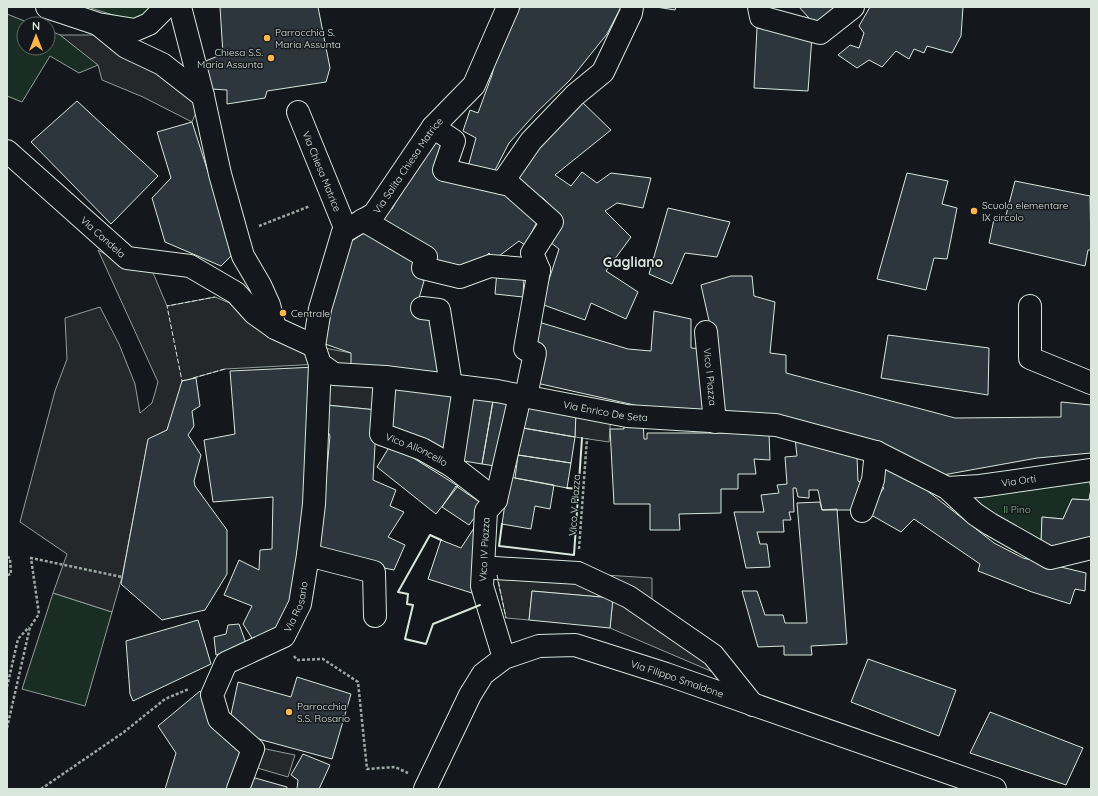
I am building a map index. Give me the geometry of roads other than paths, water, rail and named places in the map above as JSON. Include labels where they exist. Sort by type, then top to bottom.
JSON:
[{"type":"street","points":[[48,7],[98,24],[135,30],[149,24],[166,7]]},
{"type":"street","points":[[180,7],[203,96],[220,174],[243,256],[260,285],[269,305],[275,328]]},
{"type":"street","name":"Via Salita Chiesa Matrice","points":[[317,355],[320,309],[343,232],[374,214],[433,126],[474,86],[508,7]]},
{"type":"street","points":[[502,183],[531,141],[575,95],[603,72],[631,13],[632,7]]},
{"type":"street","points":[[759,7],[761,17],[820,33],[854,7]]},
{"type":"street","points":[[98,24],[126,46],[162,64],[203,96]]},
{"type":"street","name":"Via Chiesa Matrice","points":[[298,112],[333,197],[355,225]]},
{"type":"street","points":[[355,225],[426,257],[423,268],[460,277],[490,266],[538,270],[532,253],[552,222],[510,185],[444,170],[454,141],[433,126]]},
{"type":"street","name":"Via Candela","points":[[7,151],[127,258],[190,266],[236,293],[254,312],[275,328]]},
{"type":"street","name":"Vico IV Piazza","points":[[504,658],[482,586],[486,511],[496,500],[535,353],[525,349],[538,270]]},
{"type":"street","points":[[1030,306],[1030,358],[1091,383]]},
{"type":"street","points":[[422,308],[439,310],[458,386],[452,466]]},
{"type":"street","name":"Via Enrico De Seta","points":[[275,328],[317,355],[334,374],[385,377],[458,386],[523,396],[627,416],[776,425],[876,452],[947,488]]},
{"type":"street","name":"Vico I Piazza","points":[[706,332],[715,422]]},
{"type":"street","name":"Via Rosario","points":[[238,789],[252,749],[220,719],[212,695],[226,663],[284,636],[300,604],[308,556],[314,504],[317,355]]},
{"type":"street","name":"Vico Alloncello","points":[[385,377],[381,434],[422,449],[452,466],[496,500]]},
{"type":"street","points":[[862,511],[873,480],[876,452]]},
{"type":"street","name":"Via Orti","points":[[947,488],[980,486],[1091,470]]},
{"type":"street","points":[[947,488],[975,514],[1050,558],[1091,548]]},
{"type":"street","points":[[308,556],[374,572],[375,616]]},
{"type":"street","points":[[495,568],[578,574],[630,597],[713,655],[753,705]]},
{"type":"street","name":"Via Filippo Smaldone","points":[[426,785],[478,681],[483,674],[504,658],[539,646],[575,645],[994,789]]},
{"type":"place","name":"Parrocchia S. Maria Assunta","points":[[267,38]]},
{"type":"place","name":"Chiesa S.S. Maria Assunta","points":[[271,58]]},
{"type":"place","name":"Scuola elementare IX circolo","points":[[974,211]]},
{"type":"place","name":"Centrale","points":[[283,313]]},
{"type":"place","name":"Parrocchia S.S. Rosario","points":[[289,712]]},
{"type":"district","name":"Gagliano","points":[[633,262]]},
{"type":"park label","name":"Il Pino","points":[[1017,509]]}]
